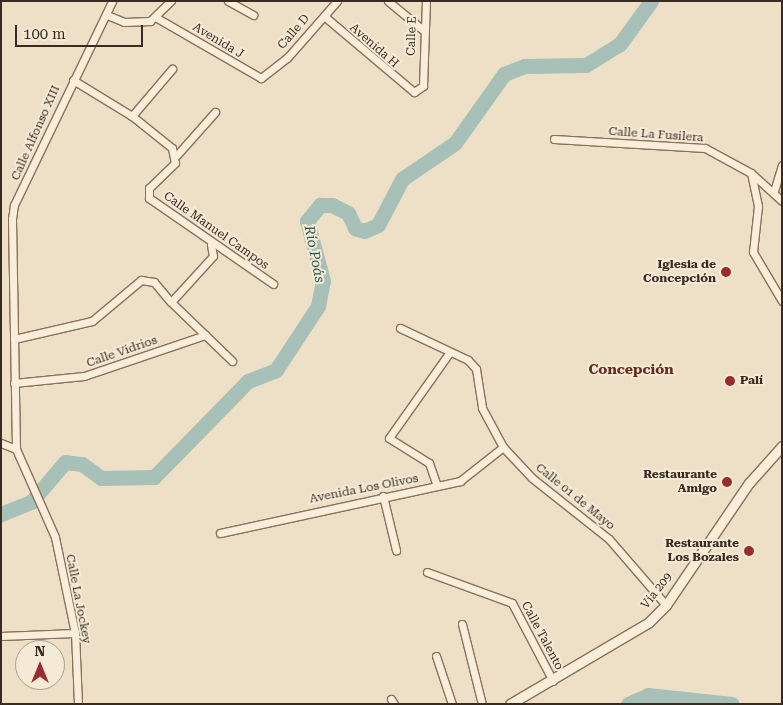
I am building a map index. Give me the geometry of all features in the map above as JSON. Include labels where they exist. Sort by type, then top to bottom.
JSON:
[{"type":"main road","name":"Vía 209","points":[[510,704],[633,635],[666,605],[749,483],[782,446]]},
{"type":"street","name":"Calle Alfonso XIII","points":[[30,488],[16,449],[14,339],[10,275],[14,205],[112,1]]},
{"type":"street","points":[[106,14],[134,23],[158,18],[171,1]]},
{"type":"street","points":[[228,1],[253,15]]},
{"type":"street","name":"Calle D","points":[[268,77],[336,1]]},
{"type":"street","points":[[388,1],[423,30]]},
{"type":"street","name":"Calle E","points":[[410,92],[423,86],[423,30],[426,1]]},
{"type":"street","name":"Avenida H","points":[[324,16],[410,92]]},
{"type":"street","name":"Avenida J","points":[[158,18],[255,77],[268,77]]},
{"type":"street","points":[[132,116],[172,68]]},
{"type":"street","points":[[73,80],[132,116],[176,156],[216,112]]},
{"type":"street","name":"Calle La Fusilera","points":[[554,139],[705,148],[751,174],[774,191],[782,201]]},
{"type":"street","name":"Calle Manuel Campos","points":[[176,156],[176,163],[149,188],[149,198],[211,244],[273,284]]},
{"type":"street","points":[[774,191],[782,165]]},
{"type":"street","points":[[751,174],[758,206],[753,252],[782,301]]},
{"type":"street","points":[[171,302],[212,256],[211,244]]},
{"type":"street","points":[[1,274],[10,275]]},
{"type":"street","points":[[14,339],[92,321],[141,280],[154,282],[171,302],[232,361]]},
{"type":"street","name":"Calle 01 de Mayo","points":[[400,328],[450,352],[476,369],[482,408],[503,446],[532,478],[609,539],[666,605]]},
{"type":"street","name":"Calle Vidrios","points":[[14,383],[84,376],[205,335]]},
{"type":"street","points":[[437,486],[429,463],[389,438],[450,352]]},
{"type":"street","points":[[1,443],[16,449]]},
{"type":"street","name":"Avenida Los Olivos","points":[[220,533],[383,496],[460,481],[503,446]]},
{"type":"street","name":"Calle La Jockey","points":[[30,488],[39,502],[54,537],[75,633],[78,704]]},
{"type":"street","points":[[383,496],[396,550]]},
{"type":"street","name":"Calle Talento","points":[[427,572],[512,603],[553,681]]},
{"type":"street","points":[[462,624],[482,704]]},
{"type":"street","points":[[1,636],[75,633]]},
{"type":"street","points":[[436,656],[452,704]]},
{"type":"waterway","name":"Río Poás","points":[[1,514],[31,502],[65,462],[82,464],[101,478],[154,477],[248,381],[276,370],[318,306],[323,281],[307,221],[320,205],[332,205],[348,213],[355,228],[364,231],[378,225],[402,179],[455,143],[504,74],[525,66],[586,65],[620,44],[651,1]]},
{"type":"waterway","points":[[628,704],[648,695],[732,704]]},
{"type":"place","name":"Iglesia de Concepción","points":[[726,272]]},
{"type":"place","name":"Palí","points":[[730,381]]},
{"type":"place","name":"Restaurante Amigo","points":[[727,482]]},
{"type":"place","name":"Restaurante Los Bozales","points":[[749,551]]},
{"type":"district","name":"Concepción","points":[[631,369]]}]
